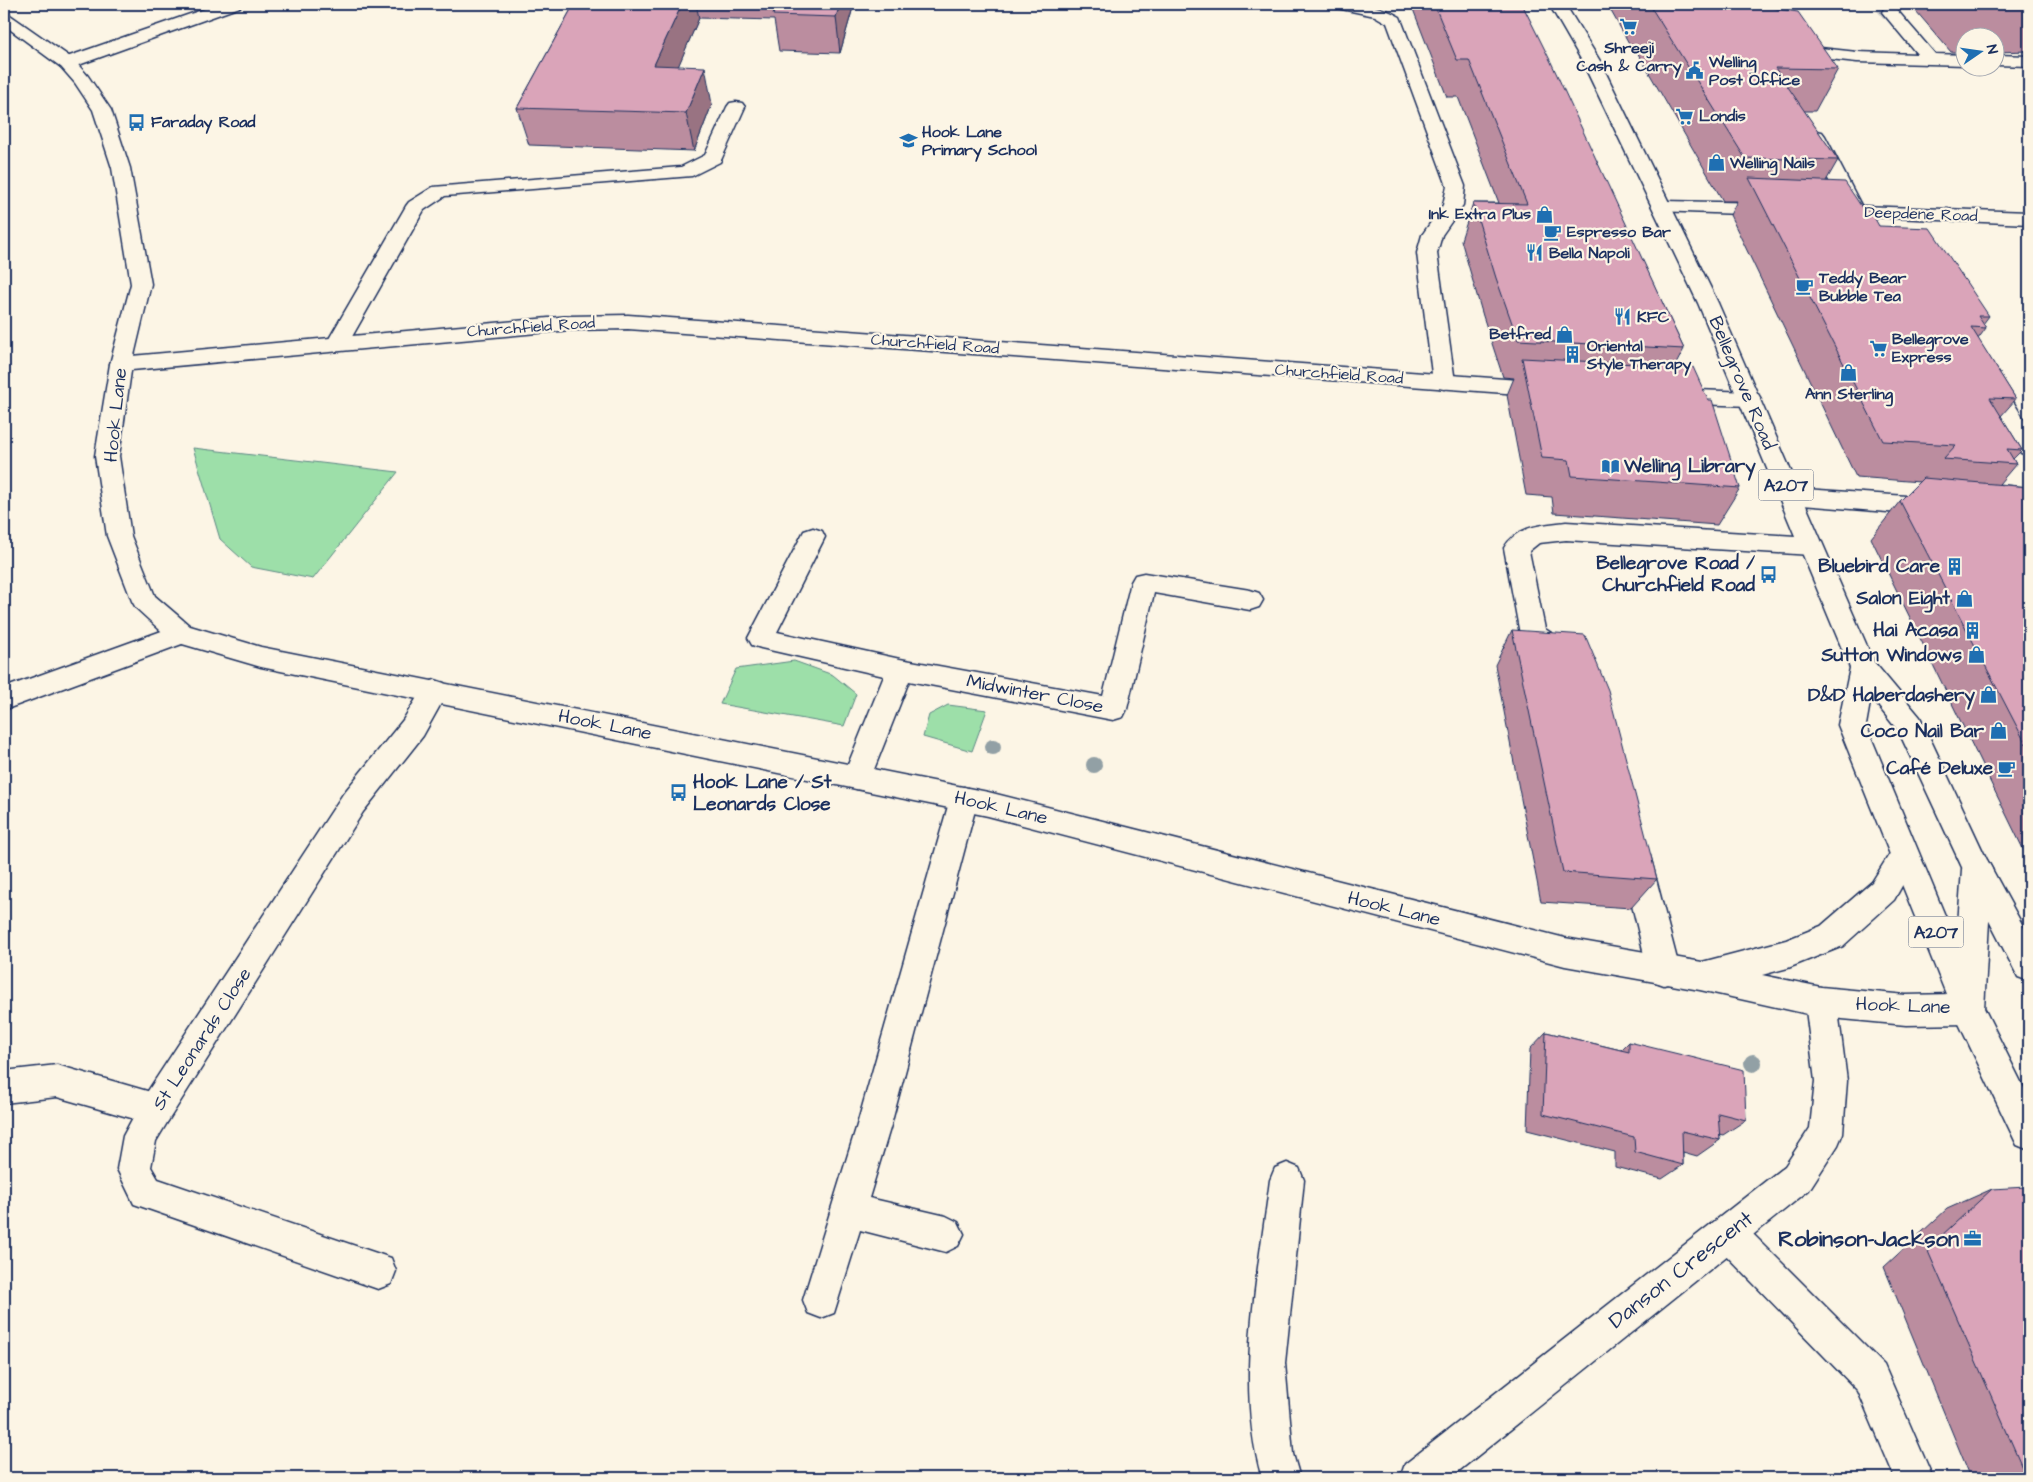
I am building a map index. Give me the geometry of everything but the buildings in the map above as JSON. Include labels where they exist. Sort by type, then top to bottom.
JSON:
[{"type":"street","points":[[67,63],[234,4]]},
{"type":"street","points":[[1338,4],[1380,12],[1394,20],[1456,186],[1453,205],[1432,235],[1427,253],[1444,382]]},
{"type":"street","name":"Bellegrove Road","points":[[1557,4],[1590,61],[1708,302],[1862,668],[1910,726],[1977,869]]},
{"type":"street","points":[[1885,6],[1931,60]]},
{"type":"street","name":"Hook Lane","points":[[4,18],[67,63],[82,80],[102,110],[121,168],[141,284],[120,364],[107,456],[119,536],[145,601],[180,634],[262,657],[964,799],[1556,950],[1664,972],[1700,976],[1821,1002],[1906,1010],[1968,1009],[1977,869]]},
{"type":"street","points":[[1779,47],[1824,55],[1868,59],[1956,60]]},
{"type":"street","points":[[2006,60],[2029,61]]},
{"type":"street","points":[[337,344],[416,206],[440,191],[684,172],[713,158],[736,107]]},
{"type":"street","points":[[1811,126],[1854,211]]},
{"type":"street","points":[[1663,207],[1786,210]]},
{"type":"street","name":"Deepdene Road","points":[[1815,210],[2029,218]]},
{"type":"street","name":"Churchfield Road","points":[[120,364],[570,322],[628,322],[1562,390]]},
{"type":"street","points":[[1979,363],[2029,447]]},
{"type":"street","points":[[1651,395],[1750,399]]},
{"type":"street","points":[[1790,496],[1960,509]]},
{"type":"street","points":[[1583,672],[1580,664],[1533,634],[1516,548],[1533,535],[1566,531],[1812,546]]},
{"type":"street","name":"Midwinter Close","points":[[813,536],[761,638],[900,669],[1113,709],[1144,582],[1250,600]]},
{"type":"street","points":[[4,699],[180,634]]},
{"type":"street","name":"A207","points":[[1862,668],[1852,725],[1968,1009],[2029,1133]]},
{"type":"street","points":[[857,776],[900,669]]},
{"type":"street","name":"St Leonards Close","points":[[378,1271],[146,1192],[134,1169],[140,1136],[156,1109],[353,803],[412,728],[435,691]]},
{"type":"street","points":[[821,1300],[874,1125],[964,799]]},
{"type":"street","points":[[1630,834],[1664,972]]},
{"type":"street","name":"Hook Lane","points":[[1700,976],[1788,954],[1832,936],[1883,891],[1904,856]]},
{"type":"street","name":"A207","points":[[1977,869],[2029,966]]},
{"type":"street","name":"Danson Crescent","points":[[1419,1478],[1797,1178],[1826,1133],[1831,1081],[1821,1002]]},
{"type":"street","points":[[4,1087],[57,1082],[156,1109]]},
{"type":"street","points":[[1281,1478],[1274,1454],[1266,1363],[1287,1180]]},
{"type":"street","points":[[848,1210],[946,1234]]},
{"type":"street","points":[[1728,1233],[1871,1378],[1914,1478]]},
{"type":"green space","points":[[193,448],[398,472],[313,579],[251,567],[220,539]]},
{"type":"green space","points":[[794,661],[833,675],[856,694],[844,726],[720,704],[736,669]]},
{"type":"green space","points":[[948,705],[987,710],[972,751],[923,737],[929,715]]},
{"type":"tunnel","points":[[1883,4],[1890,12]]},
{"type":"place","name":"Shreeji Cash & Carry","points":[[1629,26]]},
{"type":"place","name":"Welling Post Office","points":[[1695,71]]},
{"type":"place","name":"Londis","points":[[1685,116]]},
{"type":"place","name":"Faraday Road","points":[[137,122]]},
{"type":"place","name":"Hook Lane Primary School","points":[[908,141]]},
{"type":"place","name":"Welling Nails","points":[[1716,163]]},
{"type":"place","name":"Ink Extra Plus","points":[[1545,214]]},
{"type":"place","name":"Espresso Bar","points":[[1553,232]]},
{"type":"place","name":"Bella Napoli","points":[[1535,253]]},
{"type":"place","name":"Teddy Bear Bubble Tea","points":[[1805,287]]},
{"type":"place","name":"KFC","points":[[1623,317]]},
{"type":"place","name":"Betfred","points":[[1565,334]]},
{"type":"place","name":"Bellegrove Express","points":[[1878,348]]},
{"type":"place","name":"Oriental Style Therapy","points":[[1573,355]]},
{"type":"place","name":"Ann Sterling","points":[[1849,373]]},
{"type":"place","name":"Welling Library","points":[[1610,466]]},
{"type":"place","name":"Bluebird Care","points":[[1954,566]]},
{"type":"place","name":"Bellegrove Road / Churchfield Road","points":[[1769,574]]},
{"type":"place","name":"Salon Eight","points":[[1964,598]]},
{"type":"place","name":"Hai Acasa","points":[[1972,630]]},
{"type":"place","name":"Sutton Windows","points":[[1976,655]]},
{"type":"place","name":"D&D Haberdashery","points":[[1989,695]]},
{"type":"place","name":"Coco Nail Bar","points":[[1998,731]]},
{"type":"place","name":"Café Deluxe","points":[[2007,768]]},
{"type":"place","name":"Hook Lane / St Leonards Close","points":[[679,793]]},
{"type":"place","name":"Robinson-Jackson","points":[[1973,1239]]}]
